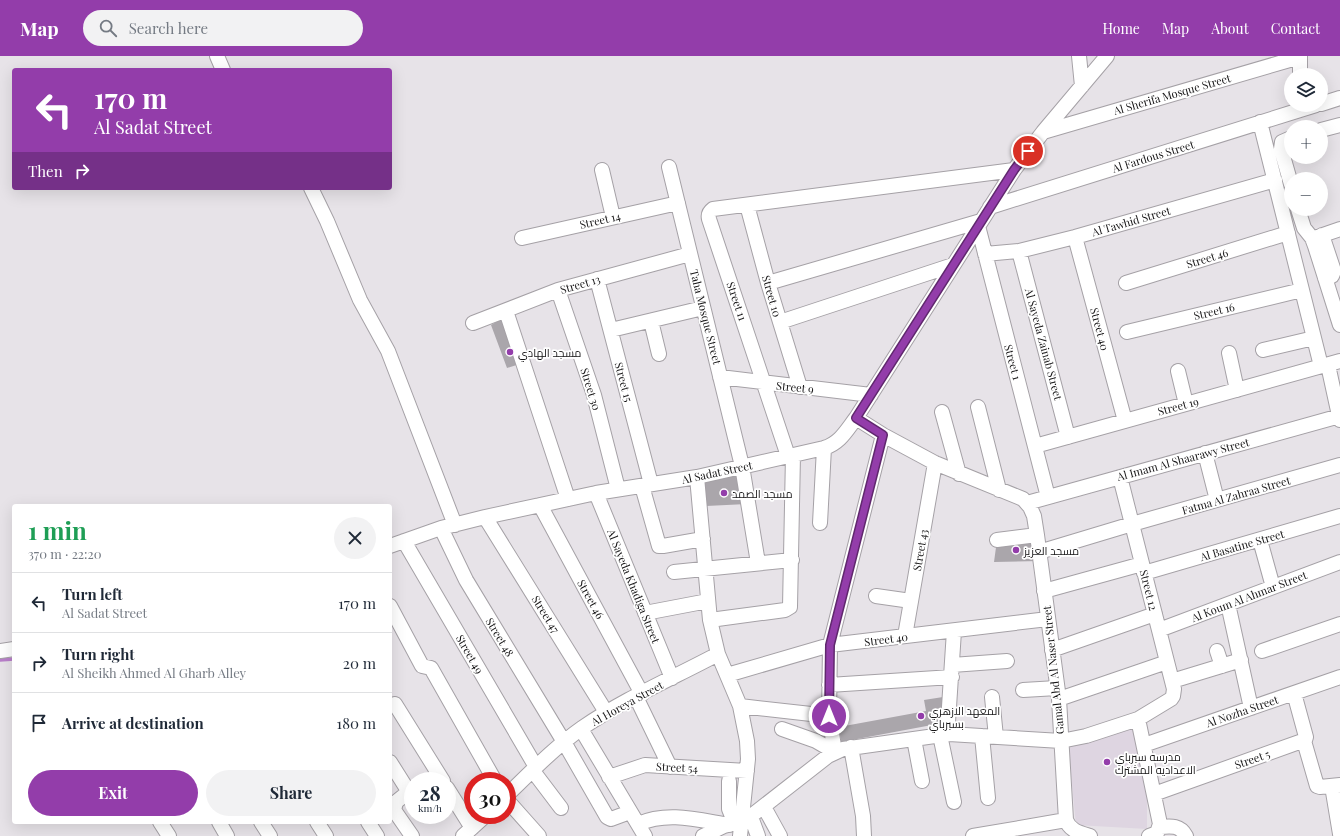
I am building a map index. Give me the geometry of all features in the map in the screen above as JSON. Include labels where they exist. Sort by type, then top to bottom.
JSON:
[{"type":"street","points":[[217,56],[222,68]]},
{"type":"street","points":[[1080,56],[1082,86]]},
{"type":"street","name":"Al Sadat Street","points":[[392,545],[485,517],[596,493],[697,478],[742,466],[824,448],[841,438],[871,395],[1014,170],[1043,132],[1107,56]]},
{"type":"street","points":[[1300,57],[1300,68]]},
{"type":"street","name":"Al Sherifa Mosque Street","points":[[1043,132],[1300,57]]},
{"type":"street","points":[[1328,102],[1340,98]]},
{"type":"street","name":"Al Fardous Street","points":[[990,207],[1288,112]]},
{"type":"street","points":[[1260,122],[1314,338],[1330,364],[1340,417]]},
{"type":"street","points":[[1328,128],[1340,125]]},
{"type":"street","points":[[1284,141],[1282,142],[1281,149],[1284,160]]},
{"type":"street","name":"Taha Mosque Street","points":[[669,167],[742,466],[758,563]]},
{"type":"street","points":[[602,170],[613,217]]},
{"type":"street","points":[[747,205],[1014,170]]},
{"type":"street","name":"Al Tawhid Street","points":[[985,254],[1019,251],[1075,237],[1275,180]]},
{"type":"street","name":"Street 48","points":[[312,190],[327,221],[360,300],[388,351],[466,580],[564,742],[607,817],[638,824]]},
{"type":"street","name":"Street 14","points":[[522,238],[678,203]]},
{"type":"street","name":"Street 11","points":[[710,620],[785,610],[788,609],[791,604],[791,455],[709,219],[709,214],[713,209],[747,205]]},
{"type":"street","name":"Street 10","points":[[747,205],[768,283],[800,387]]},
{"type":"street","points":[[1300,216],[1304,228],[1318,241],[1334,273],[1332,276],[1325,278],[1340,325]]},
{"type":"street","points":[[768,283],[979,224]]},
{"type":"street","name":"Street 1","points":[[979,224],[985,254],[1048,497]]},
{"type":"street","points":[[1318,241],[1340,229]]},
{"type":"street","name":"Street 46","points":[[1126,283],[1288,233]]},
{"type":"street","name":"Street 40","points":[[1075,237],[1125,421]]},
{"type":"street","points":[[1318,241],[1340,239]]},
{"type":"street","name":"Al Sayeda Zainab Street","points":[[1019,251],[1068,436]]},
{"type":"street","name":"Street 13","points":[[473,323],[558,290],[690,254]]},
{"type":"street","points":[[780,322],[953,265]]},
{"type":"street","name":"Street 15","points":[[597,279],[611,330],[647,485]]},
{"type":"street","name":"Street 30","points":[[558,290],[594,394],[618,489]]},
{"type":"street","name":"Street 16","points":[[1127,332],[1302,290]]},
{"type":"street","points":[[611,330],[703,308]]},
{"type":"street","points":[[506,311],[568,499]]},
{"type":"street","points":[[650,321],[659,354]]},
{"type":"street","points":[[1263,350],[1314,338]]},
{"type":"street","points":[[1229,353],[1238,390]]},
{"type":"street","name":"Street 19","points":[[1035,446],[1330,364]]},
{"type":"street","points":[[1178,371],[1186,404]]},
{"type":"street","name":"Street 9","points":[[720,377],[871,395]]},
{"type":"street","points":[[978,407],[999,490]]},
{"type":"street","points":[[942,412],[959,474]]},
{"type":"street","name":"Al Imam Al Shaarawy Street","points":[[1023,500],[1048,497],[1340,417]]},
{"type":"street","points":[[856,418],[883,435],[935,463],[1023,500]]},
{"type":"street","points":[[835,752],[829,716],[830,645],[883,435]]},
{"type":"street","points":[[820,523],[824,448]]},
{"type":"street","points":[[1205,453],[1217,500]]},
{"type":"street","name":"Street 43","points":[[905,636],[935,463]]},
{"type":"street","name":"Fatma Al Zahraa Street","points":[[1132,524],[1340,465]]},
{"type":"street","name":"Street 12","points":[[1120,477],[1174,693],[1168,701],[1138,719]]},
{"type":"street","points":[[697,478],[710,620],[718,654],[740,706],[747,741],[747,772],[739,825]]},
{"type":"street","points":[[647,485],[659,546],[703,539]]},
{"type":"street","name":"Al Sayeda Khadiga Street","points":[[596,493],[672,678]]},
{"type":"street","name":"Gamal Abd Al Naser Street","points":[[1023,500],[1034,516],[1037,534],[1058,693],[1066,820]]},
{"type":"street","name":"Street 46","points":[[540,505],[639,695],[670,767]]},
{"type":"street","name":"Al Basatine Street","points":[[1143,569],[1260,540],[1340,516]]},
{"type":"street","name":"Street 47","points":[[485,517],[606,712]]},
{"type":"street","points":[[1039,552],[1132,524]]},
{"type":"street","points":[[997,540],[1037,534]]},
{"type":"street","points":[[1260,540],[1273,587]]},
{"type":"street","name":"Street 49","points":[[404,541],[534,769],[561,808]]},
{"type":"street","points":[[674,572],[792,560]]},
{"type":"street","name":"Al Koum Al Ahmar Street","points":[[1159,630],[1340,562]]},
{"type":"street","points":[[1044,591],[1143,569]]},
{"type":"street","points":[[876,596],[911,601]]},
{"type":"street","points":[[645,613],[708,601]]},
{"type":"street","points":[[1228,604],[1252,708]]},
{"type":"street","points":[[392,610],[422,666],[430,668],[490,772]]},
{"type":"street","points":[[1052,650],[1155,614]]},
{"type":"street","name":"Street 40","points":[[726,675],[830,645],[1048,620]]},
{"type":"street","points":[[1262,651],[1340,624]]},
{"type":"street","points":[[954,631],[948,722],[945,735],[954,802]]},
{"type":"street","points":[[0,651],[12,649]]},
{"type":"street","points":[[1217,651],[1222,666]]},
{"type":"street","name":"Al Horeya Street","points":[[516,786],[580,729],[606,712],[718,654]]},
{"type":"street","points":[[1172,681],[1241,660]]},
{"type":"street","points":[[830,685],[952,671],[1007,661]]},
{"type":"street","points":[[1023,690],[1058,693],[1167,662]]},
{"type":"street","name":"Al Nozha Street","points":[[1144,745],[1340,677]]},
{"type":"street","points":[[1294,693],[1306,737],[1304,741],[1317,786],[1320,788],[1336,785],[1340,834]]},
{"type":"street","points":[[988,798],[989,736],[992,697]]},
{"type":"street","points":[[395,704],[437,772]]},
{"type":"street","points":[[740,706],[829,716]]},
{"type":"street","points":[[704,836],[739,825],[835,752],[851,747],[945,735],[989,736],[1062,741],[1094,733],[1138,719],[1154,794],[1155,832],[1177,827],[1184,832],[1186,836]]},
{"type":"street","points":[[580,729],[638,824],[656,818],[670,816],[739,825],[758,836]]},
{"type":"street","points":[[782,729],[816,741],[835,752]]},
{"type":"street","points":[[914,739],[922,781]]},
{"type":"street","name":"Street 5","points":[[1154,794],[1304,741]]},
{"type":"street","points":[[851,747],[863,816],[864,836]]},
{"type":"street","points":[[392,765],[407,789],[406,794],[396,802],[394,810],[412,836]]},
{"type":"street","name":"Street 54","points":[[609,776],[641,766],[747,772]]},
{"type":"street","points":[[729,781],[729,809],[739,825]]},
{"type":"street","points":[[456,807],[468,832],[476,824]]},
{"type":"street","points":[[764,807],[780,836]]},
{"type":"street","points":[[516,810],[539,836]]},
{"type":"street","points":[[973,836],[1066,820],[1070,827],[1081,835]]},
{"type":"street","points":[[161,824],[169,836]]},
{"type":"street","points":[[220,824],[227,836]]},
{"type":"street","points":[[262,824],[270,836]]},
{"type":"street","points":[[318,824],[326,836]]},
{"type":"street","points":[[369,824],[377,836]]},
{"type":"shaded area","name":"مدرسه سبرباي الاعداديه المشترك","points":[[1137,727],[1147,779],[1147,829],[1076,825],[1068,744]]},
{"type":"building","name":"مسجد الهادي","points":[[507,316],[523,363],[507,368],[491,325]]},
{"type":"building","name":"مسجد الصمد","points":[[740,470],[747,504],[706,506],[703,481]]},
{"type":"building","name":"مسجد العزيز","points":[[1033,536],[1040,561],[994,562],[997,540]]},
{"type":"building","name":"المعهد الازهري بسبرباي","points":[[943,697],[948,722],[841,742],[839,727],[926,711],[924,700]]},
{"type":"waterway","points":[[0,660],[12,659]]},
{"type":"place","name":"مسجد الهادي","points":[[510,352]]},
{"type":"place","name":"مسجد الصمد","points":[[724,493]]},
{"type":"place","name":"مسجد العزيز","points":[[1016,550]]},
{"type":"place","name":"المعهد الازهري بسبرباي","points":[[921,716]]},
{"type":"place","name":"مدرسه سبرباي الاعداديه المشترك","points":[[1107,762]]},
{"type":"route","points":[[829,716],[830,645],[883,435],[856,418],[1014,170],[1028,151]]}]
